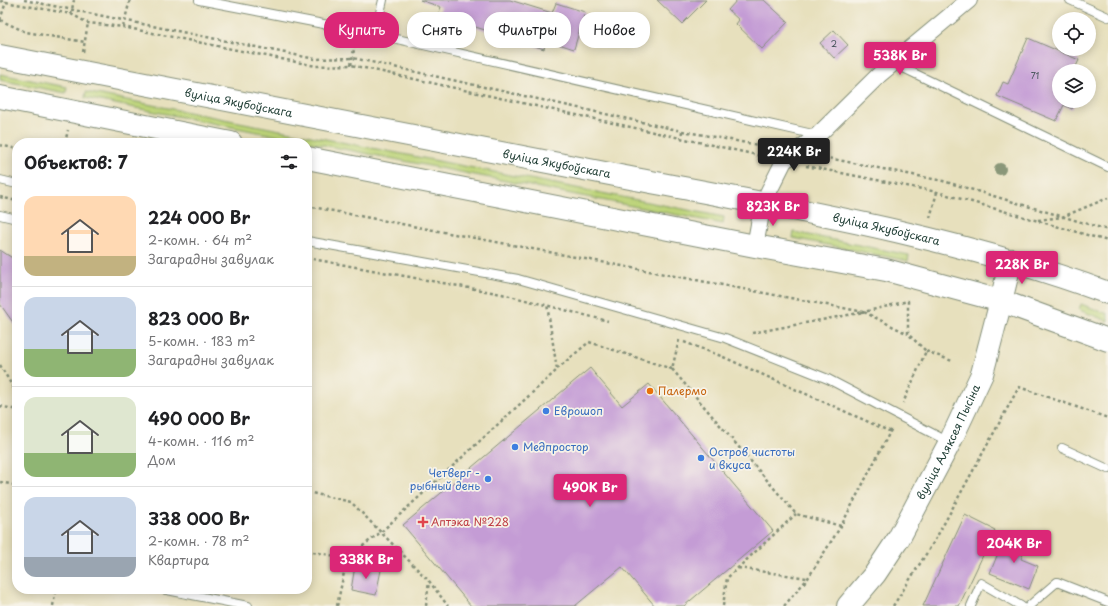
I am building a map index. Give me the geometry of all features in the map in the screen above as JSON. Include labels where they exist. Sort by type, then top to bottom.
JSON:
[{"type":"main road","name":"вуліца Якубоўскага","points":[[0,56],[763,203],[918,236],[1012,260],[1108,293]]},
{"type":"main road","points":[[0,97],[206,138]]},
{"type":"main road","points":[[312,159],[755,246],[886,270],[1001,300],[1108,340]]},
{"type":"main road","name":"вуліца Аляксея Пысіна","points":[[848,606],[875,574],[899,538],[950,442],[982,374],[1012,260]]},
{"type":"street","points":[[755,246],[763,203],[790,156],[818,135],[893,63],[969,0]]},
{"type":"lane","points":[[199,0],[324,25]]},
{"type":"lane","points":[[380,12],[383,0]]},
{"type":"lane","points":[[1070,0],[1108,17]]},
{"type":"lane","points":[[399,39],[818,135]]},
{"type":"lane","points":[[893,63],[1108,167]]},
{"type":"lane","points":[[0,180],[12,183]]},
{"type":"lane","points":[[0,215],[12,218]]},
{"type":"lane","points":[[312,242],[518,279],[725,338],[828,379],[950,442]]},
{"type":"lane","points":[[1062,448],[1108,469]]},
{"type":"lane","points":[[971,606],[981,582],[1021,606]]},
{"type":"lane","points":[[1030,606],[1057,582],[1108,602]]},
{"type":"lane","points":[[187,594],[248,606]]},
{"type":"path","points":[[24,0],[315,59],[353,58],[682,131],[937,192],[1108,242]]},
{"type":"path","points":[[71,14],[74,0]]},
{"type":"path","points":[[123,27],[130,0]]},
{"type":"path","points":[[0,1],[71,14],[88,23],[123,27],[316,66],[352,65],[681,138],[943,181],[1108,230]]},
{"type":"path","points":[[6,2],[0,20],[26,32],[84,42]]},
{"type":"path","points":[[82,54],[88,23]]},
{"type":"path","points":[[352,65],[355,48]]},
{"type":"path","points":[[66,138],[68,130]]},
{"type":"path","points":[[681,138],[682,131]]},
{"type":"path","points":[[0,145],[12,148]]},
{"type":"path","points":[[929,223],[937,192]]},
{"type":"path","points":[[0,197],[12,199]]},
{"type":"path","points":[[1036,220],[1062,217],[1108,198]]},
{"type":"path","points":[[312,259],[502,294],[547,304],[613,322]]},
{"type":"path","points":[[547,304],[557,370]]},
{"type":"path","points":[[725,338],[864,312],[908,334]]},
{"type":"path","points":[[672,338],[721,356],[891,432]]},
{"type":"path","points":[[672,369],[679,340]]},
{"type":"path","points":[[337,606],[347,558],[381,532],[589,342],[672,369],[796,514],[841,526]]},
{"type":"path","points":[[926,351],[952,361]]},
{"type":"path","points":[[0,365],[12,385]]},
{"type":"path","points":[[893,606],[935,540],[1019,387],[1108,418]]},
{"type":"path","points":[[0,406],[12,409]]},
{"type":"path","points":[[0,482],[12,484]]},
{"type":"path","points":[[312,493],[351,502],[429,581],[448,606]]},
{"type":"path","points":[[723,606],[727,578],[796,514]]},
{"type":"path","points":[[312,552],[347,558]]},
{"type":"path","points":[[738,568],[808,578]]},
{"type":"path","points":[[426,606],[429,581]]},
{"type":"path","points":[[53,606],[55,594]]},
{"type":"green space","points":[[0,74],[67,87],[66,93],[0,80]]},
{"type":"green space","points":[[86,92],[724,217],[723,224],[312,143],[312,138],[288,138],[85,98]]},
{"type":"green space","points":[[794,232],[909,255],[908,261],[793,238]]},
{"type":"green space","points":[[1081,304],[1108,314],[1108,321],[1079,310]]},
{"type":"building","points":[[420,0],[510,0],[549,12],[484,12],[484,30],[476,27],[476,12],[439,12],[441,7]]},
{"type":"building","points":[[657,0],[706,0],[682,24]]},
{"type":"building","points":[[737,0],[764,0],[788,22],[762,49],[736,24],[739,20],[728,10]]},
{"type":"building","points":[[556,3],[585,12],[579,12],[579,32],[574,49],[571,48],[571,12],[552,12]]},
{"type":"building","points":[[834,30],[848,45],[834,58],[820,43]]},
{"type":"building","points":[[1028,38],[1052,48],[1052,56],[1070,56],[1079,60],[1077,64],[1052,64],[1052,108],[1062,108],[1056,121],[997,96],[1003,82],[1008,84]]},
{"type":"building","points":[[0,250],[12,258],[12,321],[0,304]]},
{"type":"building","points":[[590,368],[622,406],[649,384],[773,531],[684,606],[655,606],[622,567],[575,606],[471,606],[403,525]]},
{"type":"building","points":[[965,515],[995,530],[959,606],[923,606]]},
{"type":"building","points":[[1005,536],[1026,546],[1021,559],[1038,566],[1029,589],[990,573]]},
{"type":"building","points":[[355,566],[381,570],[376,595],[351,590]]},
{"type":"place","name":"Палермо","points":[[650,391]]},
{"type":"place","name":"Еврошоп","points":[[546,411]]},
{"type":"place","name":"Медпростор","points":[[515,447]]},
{"type":"place","name":"Остров чистоты и вкуса","points":[[701,458]]},
{"type":"place","name":"Четверг - рыбный день","points":[[488,479]]},
{"type":"place","name":"Аптэка №228","points":[[423,522]]}]
